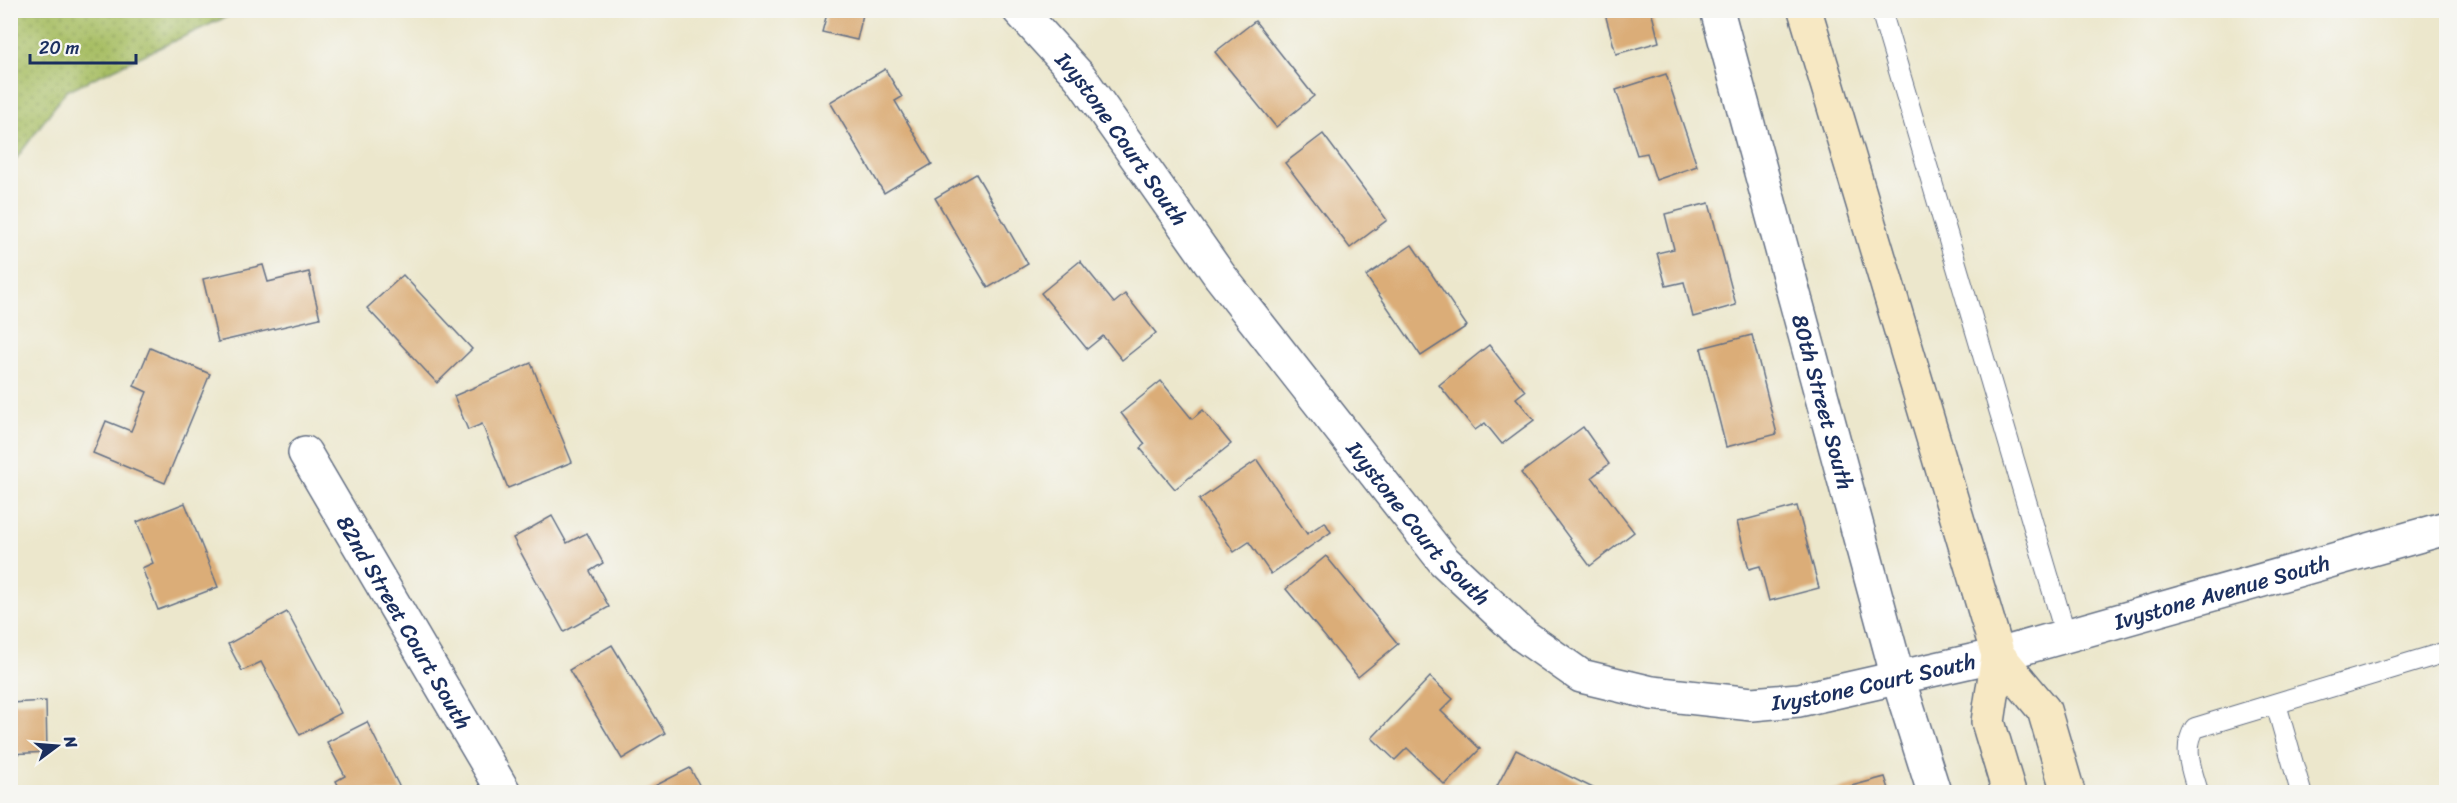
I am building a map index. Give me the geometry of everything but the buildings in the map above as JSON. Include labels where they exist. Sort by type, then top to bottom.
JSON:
[{"type":"main road","points":[[1804,10],[1998,655],[2044,710],[2068,792]]},
{"type":"main road","points":[[1998,655],[1988,722],[2009,792]]},
{"type":"street","name":"Ivystone Court South","points":[[1019,10],[1080,77],[1220,276],[1444,561],[1524,636],[1581,676],[1652,693],[1752,704],[1798,700],[1998,655]]},
{"type":"street","name":"80th Street South","points":[[1717,10],[1898,678],[1934,792]]},
{"type":"street","name":"82nd Street Court South","points":[[305,453],[504,792]]},
{"type":"street","name":"Ivystone Avenue South","points":[[1998,655],[2446,528]]},
{"type":"lane","points":[[1881,10],[2066,636]]},
{"type":"lane","points":[[2198,792],[2187,748],[2195,728],[2446,652]]},
{"type":"lane","points":[[2276,704],[2301,792]]},
{"type":"green space","points":[[11,10],[239,11],[66,91],[11,166]]}]
